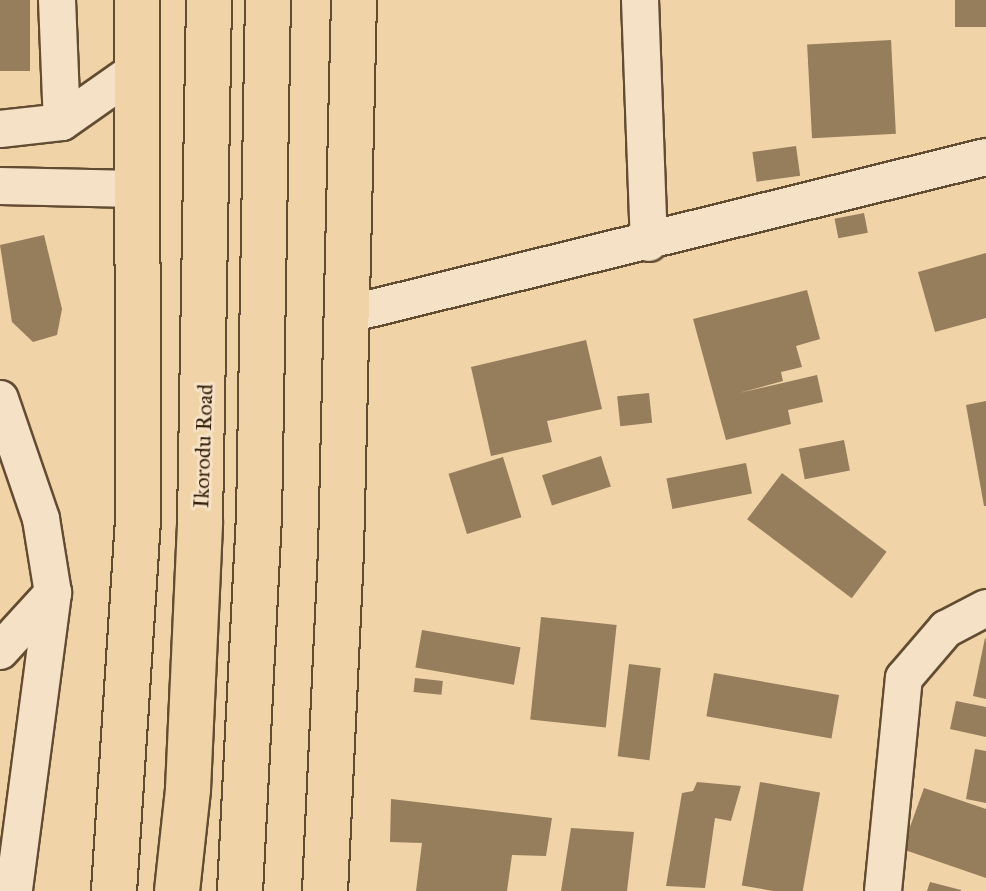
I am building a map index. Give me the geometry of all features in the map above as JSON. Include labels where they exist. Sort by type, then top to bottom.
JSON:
[{"type":"main road","points":[[114,891],[138,517],[137,0]]},
{"type":"main road","name":"Ikorodu Road","points":[[177,891],[188,789],[201,505],[209,0]]},
{"type":"main road","points":[[240,891],[259,519],[268,0]]},
{"type":"main road","points":[[325,891],[349,314],[354,0]]},
{"type":"street","points":[[57,0],[62,122]]},
{"type":"street","points":[[640,0],[649,243]]},
{"type":"street","points":[[0,129],[62,122],[136,70]]},
{"type":"street","points":[[349,314],[649,243],[986,157]]},
{"type":"street","points":[[0,186],[136,189]]},
{"type":"street","points":[[0,399],[41,519],[53,593],[14,891]]},
{"type":"street","points":[[0,651],[53,593]]},
{"type":"street","points":[[883,891],[904,678],[946,629],[986,608]]},
{"type":"building","points":[[0,0],[30,0],[30,71],[0,71]]},
{"type":"building","points":[[955,0],[986,0],[986,27],[955,27]]},
{"type":"building","points":[[891,40],[896,134],[812,138],[807,44]]},
{"type":"building","points":[[796,146],[800,176],[757,182],[752,152]]},
{"type":"building","points":[[864,213],[868,233],[838,238],[835,219]]},
{"type":"building","points":[[44,235],[62,309],[57,335],[33,342],[12,322],[0,245]]},
{"type":"building","points":[[986,253],[986,318],[935,332],[918,272]]},
{"type":"building","points":[[807,290],[820,339],[796,346],[802,367],[781,372],[783,381],[739,393],[817,375],[823,402],[788,410],[791,424],[726,440],[693,319]]},
{"type":"building","points":[[586,340],[602,409],[547,421],[552,442],[491,456],[471,367]]},
{"type":"building","points":[[649,393],[652,423],[620,426],[617,396]]},
{"type":"building","points":[[986,401],[986,506],[984,506],[966,405]]},
{"type":"building","points":[[844,440],[850,470],[805,479],[799,449]]},
{"type":"building","points":[[601,456],[611,486],[552,506],[542,475]]},
{"type":"building","points":[[503,457],[521,517],[467,534],[448,474]]},
{"type":"building","points":[[746,463],[752,493],[672,509],[666,478]]},
{"type":"building","points":[[782,473],[887,552],[852,598],[747,519]]},
{"type":"building","points":[[541,617],[617,625],[606,727],[530,719]]},
{"type":"building","points":[[422,630],[520,647],[514,685],[415,667]]},
{"type":"building","points":[[986,639],[986,699],[973,696]]},
{"type":"building","points":[[629,664],[661,668],[649,760],[618,756]]},
{"type":"building","points":[[714,673],[839,695],[831,738],[706,716]]},
{"type":"building","points":[[415,678],[443,681],[441,695],[414,692]]},
{"type":"building","points":[[956,701],[986,707],[986,737],[950,729]]},
{"type":"building","points":[[975,749],[986,751],[986,803],[966,799]]},
{"type":"building","points":[[697,782],[741,786],[731,821],[715,818],[705,888],[666,886],[682,793],[693,791]]},
{"type":"building","points":[[760,782],[820,793],[803,891],[773,891],[742,885]]},
{"type":"building","points":[[924,788],[986,809],[986,878],[902,849]]},
{"type":"building","points":[[391,799],[552,818],[546,856],[512,855],[507,891],[416,891],[422,843],[390,842]]},
{"type":"building","points":[[571,828],[634,832],[627,891],[561,891]]},
{"type":"building","points":[[930,882],[961,890],[961,891],[927,891]]}]
